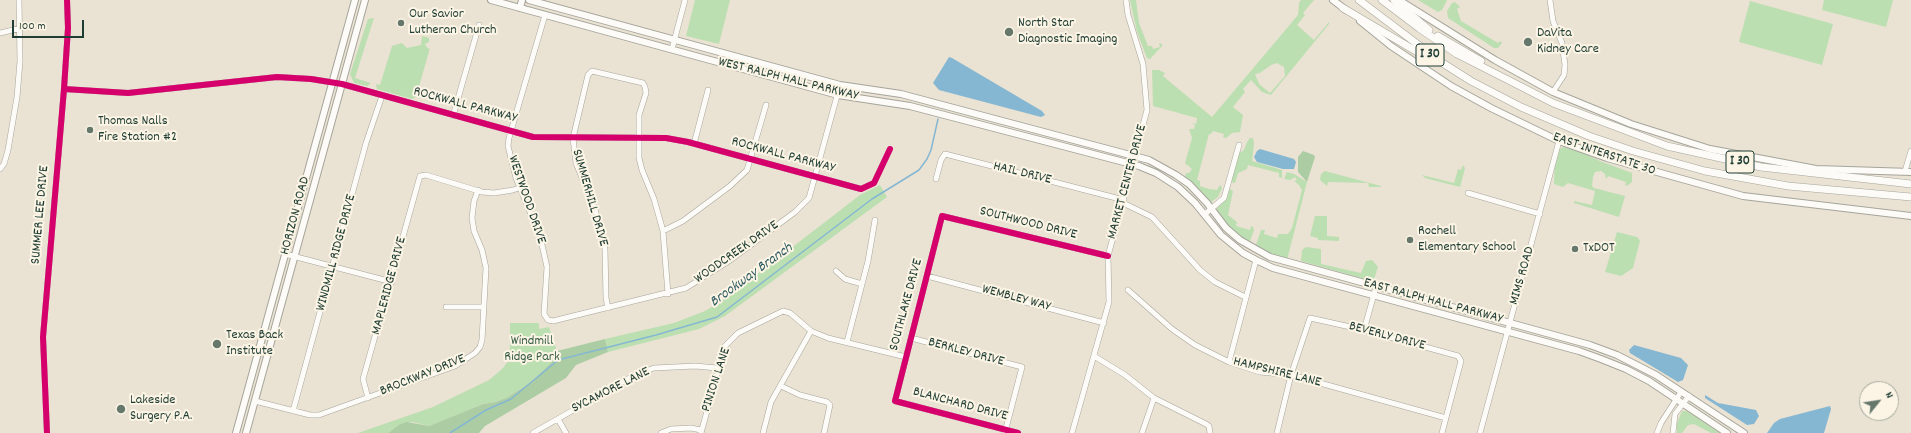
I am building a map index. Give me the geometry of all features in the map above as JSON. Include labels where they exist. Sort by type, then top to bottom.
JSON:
[{"type":"highway","name":"I 30","points":[[1359,0],[1441,62],[1508,101],[1588,136],[1632,152],[1683,166],[1788,186],[1911,197]]},
{"type":"highway","name":"I 30","points":[[1382,0],[1457,54],[1546,100],[1667,146],[1761,167],[1911,184]]},
{"type":"highway","points":[[1394,0],[1432,32],[1517,82],[1558,101],[1576,112]]},
{"type":"highway","points":[[1344,8],[1466,81],[1508,101]]},
{"type":"highway","points":[[1855,192],[1911,202]]},
{"type":"main road","name":"HORIZON ROAD","points":[[236,433],[356,0]]},
{"type":"main road","name":"HORIZON ROAD","points":[[246,433],[365,0]]},
{"type":"main road","name":"WEST RALPH HALL PARKWAY","points":[[491,0],[838,95],[910,106],[1132,165]]},
{"type":"main road","points":[[520,8],[522,0]]},
{"type":"main road","name":"WEST RALPH HALL PARKWAY","points":[[529,0],[840,85],[901,94],[1135,156]]},
{"type":"main road","name":"EAST INTERSTATE 30","points":[[1333,0],[1391,46],[1451,86],[1491,108],[1559,141],[1613,160],[1743,196],[1911,216]]},
{"type":"main road","points":[[1399,0],[1496,60],[1553,92],[1631,124],[1710,149],[1816,169],[1908,172]]},
{"type":"main road","name":"EAST RALPH HALL PARKWAY","points":[[1135,156],[1149,160],[1176,175],[1195,189],[1226,228],[1240,240],[1270,258],[1590,345],[1617,355],[1656,374],[1744,433]]},
{"type":"main road","name":"EAST RALPH HALL PARKWAY","points":[[1132,165],[1156,173],[1178,186],[1231,244],[1256,260],[1274,268],[1579,351],[1626,369],[1727,433]]},
{"type":"main road","points":[[270,308],[280,312]]},
{"type":"street","points":[[0,169],[4,164],[8,150],[17,97],[21,28],[19,0]]},
{"type":"street","name":"SUMMER LEE DRIVE","points":[[47,433],[43,337],[64,89],[68,28],[67,0]]},
{"type":"street","points":[[672,49],[686,0]]},
{"type":"street","name":"MARKET CENTER DRIVE","points":[[1072,433],[1104,323],[1110,292],[1108,256],[1124,202],[1132,165],[1147,110],[1143,64],[1129,21],[1126,0]]},
{"type":"street","points":[[1550,0],[1553,21],[1562,43],[1565,65],[1564,75],[1553,92]]},
{"type":"street","name":"WESTWOOD DRIVE","points":[[544,14],[508,146],[516,178],[540,236],[547,267],[545,317]]},
{"type":"street","points":[[453,116],[479,26]]},
{"type":"street","points":[[0,33],[21,28]]},
{"type":"street","name":"SUMMERHILL DRIVE","points":[[608,308],[606,298],[605,249],[595,209],[576,163],[573,138],[588,75],[592,71],[643,83],[646,93],[640,115],[639,138]]},
{"type":"street","name":"ROCKWALL PARKWAY","points":[[64,89],[128,93],[277,77],[311,78],[342,84],[533,137],[666,138],[694,144],[857,188],[867,187],[874,183],[890,150]]},
{"type":"street","name":"WOODCREEK DRIVE","points":[[545,317],[553,321],[561,320],[668,294],[686,288],[702,280],[795,212],[809,198],[840,85]]},
{"type":"street","points":[[694,144],[708,90]]},
{"type":"street","name":"WINDMILL RIDGE DRIVE","points":[[293,411],[366,144],[382,96]]},
{"type":"street","points":[[663,231],[683,221],[730,186],[747,170],[766,105]]},
{"type":"street","points":[[639,138],[639,158],[642,170],[654,199],[663,231],[668,294]]},
{"type":"street","name":"MIMS ROAD","points":[[1480,433],[1559,141]]},
{"type":"street","points":[[1204,214],[1224,198],[1239,145]]},
{"type":"street","points":[[1908,172],[1911,151]]},
{"type":"street","name":"HAIL DRIVE","points":[[936,179],[945,154],[1124,202]]},
{"type":"street","name":"MAPLERIDGE DRIVE","points":[[368,398],[363,379],[392,282],[414,194],[420,176],[422,175],[478,190]]},
{"type":"street","points":[[478,190],[494,193],[521,187]]},
{"type":"street","name":"BROCKWAY DRIVE","points":[[255,401],[310,415],[319,415],[455,366],[475,353],[480,347],[482,340],[486,268],[482,250],[474,231],[472,218],[474,201],[478,190]]},
{"type":"street","points":[[1468,192],[1540,214]]},
{"type":"street","points":[[1124,202],[1152,217],[1200,270],[1215,282],[1245,297]]},
{"type":"street","name":"SOUTHWOOD DRIVE","points":[[942,216],[1108,256]]},
{"type":"street","name":"SOUTHLAKE DRIVE","points":[[895,400],[942,216]]},
{"type":"street","points":[[847,342],[868,262],[874,220]]},
{"type":"street","points":[[285,254],[392,282]]},
{"type":"street","points":[[1229,362],[1256,260]]},
{"type":"street","points":[[836,271],[845,279],[862,284]]},
{"type":"street","name":"WEMBLEY WAY","points":[[927,276],[1104,323]]},
{"type":"street","points":[[1364,330],[1376,287]]},
{"type":"street","name":"HAMPSHIRE LANE","points":[[1128,290],[1172,329],[1195,345],[1229,362],[1260,372],[1291,375],[1446,418]]},
{"type":"street","points":[[446,307],[484,307]]},
{"type":"street","name":"PINION LANE","points":[[701,432],[717,368],[725,346],[738,333],[783,312],[790,313],[811,331]]},
{"type":"street","name":"BEVERLY DRIVE","points":[[1291,375],[1310,318],[1364,330],[1458,356],[1461,360],[1446,418]]},
{"type":"street","points":[[763,433],[771,402],[811,331],[906,357]]},
{"type":"street","name":"BERKLEY DRIVE","points":[[911,338],[1022,367],[1005,431]]},
{"type":"street","points":[[1094,356],[1125,375],[1154,398],[1209,426],[1210,433]]},
{"type":"street","name":"SYCAMORE LANE","points":[[533,433],[633,376],[654,368],[695,366],[717,368]]},
{"type":"street","points":[[1277,433],[1291,375]]},
{"type":"street","points":[[781,386],[800,395],[827,402],[830,405],[824,433]]},
{"type":"street","points":[[1657,433],[1675,399],[1681,392]]},
{"type":"street","points":[[1673,433],[1675,414],[1689,396]]},
{"type":"street","points":[[1142,433],[1154,398]]},
{"type":"street","name":"BLANCHARD DRIVE","points":[[895,400],[1005,431],[1018,433]]},
{"type":"street","points":[[1442,433],[1446,418]]},
{"type":"street","points":[[558,419],[566,433]]},
{"type":"street","points":[[661,433],[672,429],[691,428],[701,432]]},
{"type":"green space","points":[[695,0],[730,0],[719,44],[686,36]]},
{"type":"green space","points":[[1130,0],[1136,0],[1139,23],[1148,46],[1152,46],[1153,49],[1160,47],[1159,43],[1162,44],[1162,46],[1150,59],[1147,58],[1137,32]]},
{"type":"green space","points":[[1301,0],[1314,0],[1303,13],[1305,15],[1297,25],[1314,40],[1329,22],[1329,24],[1271,95],[1262,92],[1251,80],[1243,89],[1245,92],[1233,107],[1243,115],[1240,132],[1232,133],[1226,138],[1223,137],[1224,134],[1213,131],[1209,134],[1197,180],[1200,181],[1200,186],[1209,189],[1217,190],[1220,185],[1222,188],[1218,197],[1211,202],[1185,177],[1186,173],[1189,173],[1192,169],[1185,163],[1192,138],[1189,129],[1194,129],[1195,125],[1191,123],[1196,124],[1197,118],[1153,106],[1152,70],[1159,70],[1165,73],[1163,76],[1212,117],[1298,15],[1299,3]],"holes":[[[1277,63],[1284,67],[1285,76],[1270,93],[1259,84],[1255,74],[1260,73],[1271,65]]]},
{"type":"green space","points":[[1418,0],[1447,0],[1442,10],[1438,12]]},
{"type":"green space","points":[[1824,0],[1893,0],[1886,27],[1822,10]]},
{"type":"green space","points":[[1750,1],[1833,24],[1822,65],[1739,42]]},
{"type":"green space","points":[[1455,2],[1460,7],[1457,9],[1461,21],[1498,43],[1501,41],[1502,43],[1498,48],[1494,48],[1448,18],[1447,11],[1452,3]]},
{"type":"green space","points":[[374,18],[355,78],[371,83],[367,86],[354,83],[350,74],[368,19]]},
{"type":"green space","points":[[422,36],[429,38],[429,42],[425,44],[428,49],[430,48],[416,97],[412,99],[377,89],[376,84],[380,85],[392,46],[402,43],[407,48],[421,45]]},
{"type":"green space","points":[[1250,138],[1253,138],[1254,144],[1252,161],[1282,170],[1282,178],[1279,177],[1279,173],[1248,165],[1247,169],[1238,173],[1235,183],[1231,182],[1238,154],[1244,150]]},
{"type":"green space","points":[[1563,147],[1575,149],[1600,161],[1632,173],[1632,182],[1625,186],[1626,182],[1608,176],[1606,179],[1605,174],[1601,171],[1595,172],[1593,177],[1592,186],[1594,188],[1625,196],[1619,217],[1574,203],[1574,201],[1592,205],[1595,191],[1568,183],[1563,187],[1554,184],[1555,156],[1557,151]]},
{"type":"green space","points":[[1303,151],[1314,155],[1315,157],[1307,182],[1298,172],[1298,157]]},
{"type":"green space","points":[[1463,165],[1465,168],[1460,187],[1425,178],[1422,175],[1454,183],[1458,169],[1461,170]]},
{"type":"green space","points":[[1325,171],[1381,186],[1381,187],[1369,187],[1368,183],[1328,182],[1327,186],[1320,180],[1321,174]]},
{"type":"green space","points":[[1287,172],[1294,174],[1307,182],[1287,260],[1257,248],[1256,245],[1261,230],[1265,230],[1264,234],[1277,238],[1278,234],[1288,234],[1292,228],[1302,190],[1294,181],[1297,180],[1295,177],[1290,180],[1284,179]]},
{"type":"green space","points":[[880,185],[887,197],[725,316],[699,329],[608,352],[605,339],[674,323],[705,311],[725,299],[860,195]]},
{"type":"green space","points":[[1230,189],[1233,191],[1228,215],[1237,222],[1236,226],[1250,230],[1251,226],[1253,227],[1254,230],[1250,241],[1244,240],[1230,228],[1217,212],[1217,208],[1222,203]]},
{"type":"green space","points":[[1315,216],[1327,216],[1327,236],[1339,237],[1339,241],[1318,240],[1318,238],[1310,236]]},
{"type":"green space","points":[[1617,232],[1637,237],[1640,241],[1633,268],[1621,276],[1605,272]]},
{"type":"green space","points":[[1306,247],[1321,249],[1321,264],[1361,273],[1366,261],[1372,260],[1378,267],[1374,279],[1372,281],[1301,261],[1302,250]]},
{"type":"green space","name":"Windmill Ridge Park","points":[[510,323],[539,323],[539,329],[549,327],[557,351],[556,358],[530,383],[508,397],[496,402],[483,404],[429,426],[413,422],[400,424],[388,433],[358,433],[433,407],[489,380],[502,369],[510,359]]},
{"type":"green space","points":[[605,339],[608,352],[576,365],[566,378],[485,426],[479,433],[388,433],[400,424],[407,422],[429,426],[483,404],[496,402],[508,397],[530,383],[556,358],[557,351]]},
{"type":"green space","points":[[1682,411],[1687,411],[1720,433],[1711,433],[1694,424],[1688,425],[1682,433],[1677,433],[1677,423]]},
{"type":"water","points":[[949,57],[1042,111],[1045,115],[1041,117],[939,90],[933,83]]},
{"type":"water","points":[[1260,149],[1294,159],[1296,162],[1294,169],[1283,169],[1257,162],[1254,157]]},
{"type":"water","points":[[1634,345],[1681,358],[1688,365],[1683,380],[1678,382],[1630,353],[1629,350]]},
{"type":"water","points":[[1705,395],[1718,403],[1756,410],[1759,416],[1754,424],[1747,425],[1705,398]]},
{"type":"water","points":[[1830,406],[1831,409],[1824,433],[1767,433],[1774,423],[1780,419]]},
{"type":"waterway","name":"Brookway Branch","points":[[450,433],[486,410],[511,399],[558,360],[656,335],[717,317],[872,199],[919,170],[927,159],[931,150],[938,119]]},
{"type":"cycle path","points":[[47,433],[43,337],[64,89],[68,28],[67,0]]},
{"type":"cycle path","points":[[64,89],[128,93],[277,77],[311,79],[342,84],[533,137],[666,138],[688,142],[861,189],[874,183],[890,149]]},
{"type":"cycle path","points":[[1018,433],[895,401],[942,216],[1108,256]]},
{"type":"place","name":"Our Savior Lutheran Church","points":[[401,23]]},
{"type":"place","name":"North Star Diagnostic Imaging","points":[[1009,32]]},
{"type":"place","name":"DaVita Kidney Care","points":[[1528,42]]},
{"type":"place","name":"Thomas Nalls Fire Station #2","points":[[90,130]]},
{"type":"place","name":"Rochell Elementary School","points":[[1410,240]]},
{"type":"place","name":"TxDOT","points":[[1575,249]]},
{"type":"place","name":"Texas Back Institute","points":[[217,344]]},
{"type":"place","name":"Lakeside Surgery P.A.","points":[[121,409]]}]
